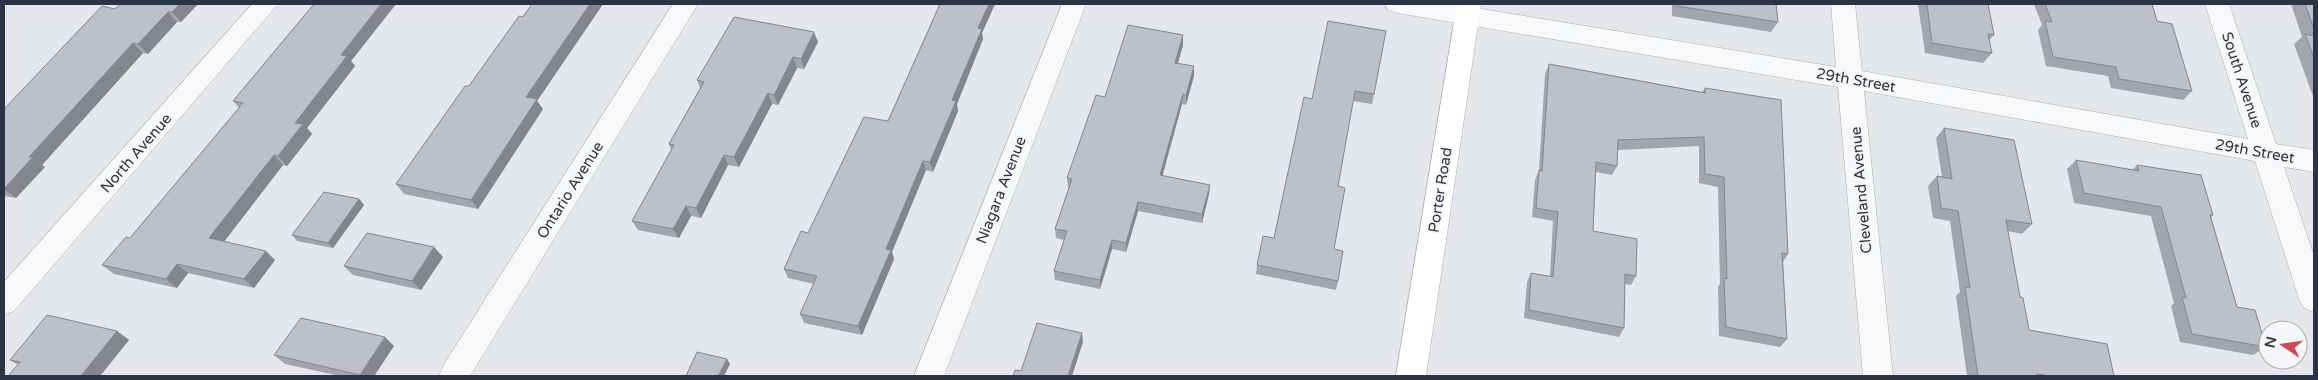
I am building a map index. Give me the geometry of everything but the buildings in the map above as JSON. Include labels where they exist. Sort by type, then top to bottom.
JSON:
[{"type":"main road","name":"Porter Road","points":[[1411,376],[1468,10]]},
{"type":"street","name":"North Avenue","points":[[4,302],[266,4]]},
{"type":"street","name":"Ontario Avenue","points":[[454,376],[686,4]]},
{"type":"street","name":"Niagara Avenue","points":[[929,376],[1074,4]]},
{"type":"street","name":"29th Street","points":[[1397,4],[1468,10],[2314,162]]},
{"type":"street","name":"Cleveland Avenue","points":[[1843,4],[1878,376]]},
{"type":"street","name":"South Avenue","points":[[2217,4],[2314,299]]}]
